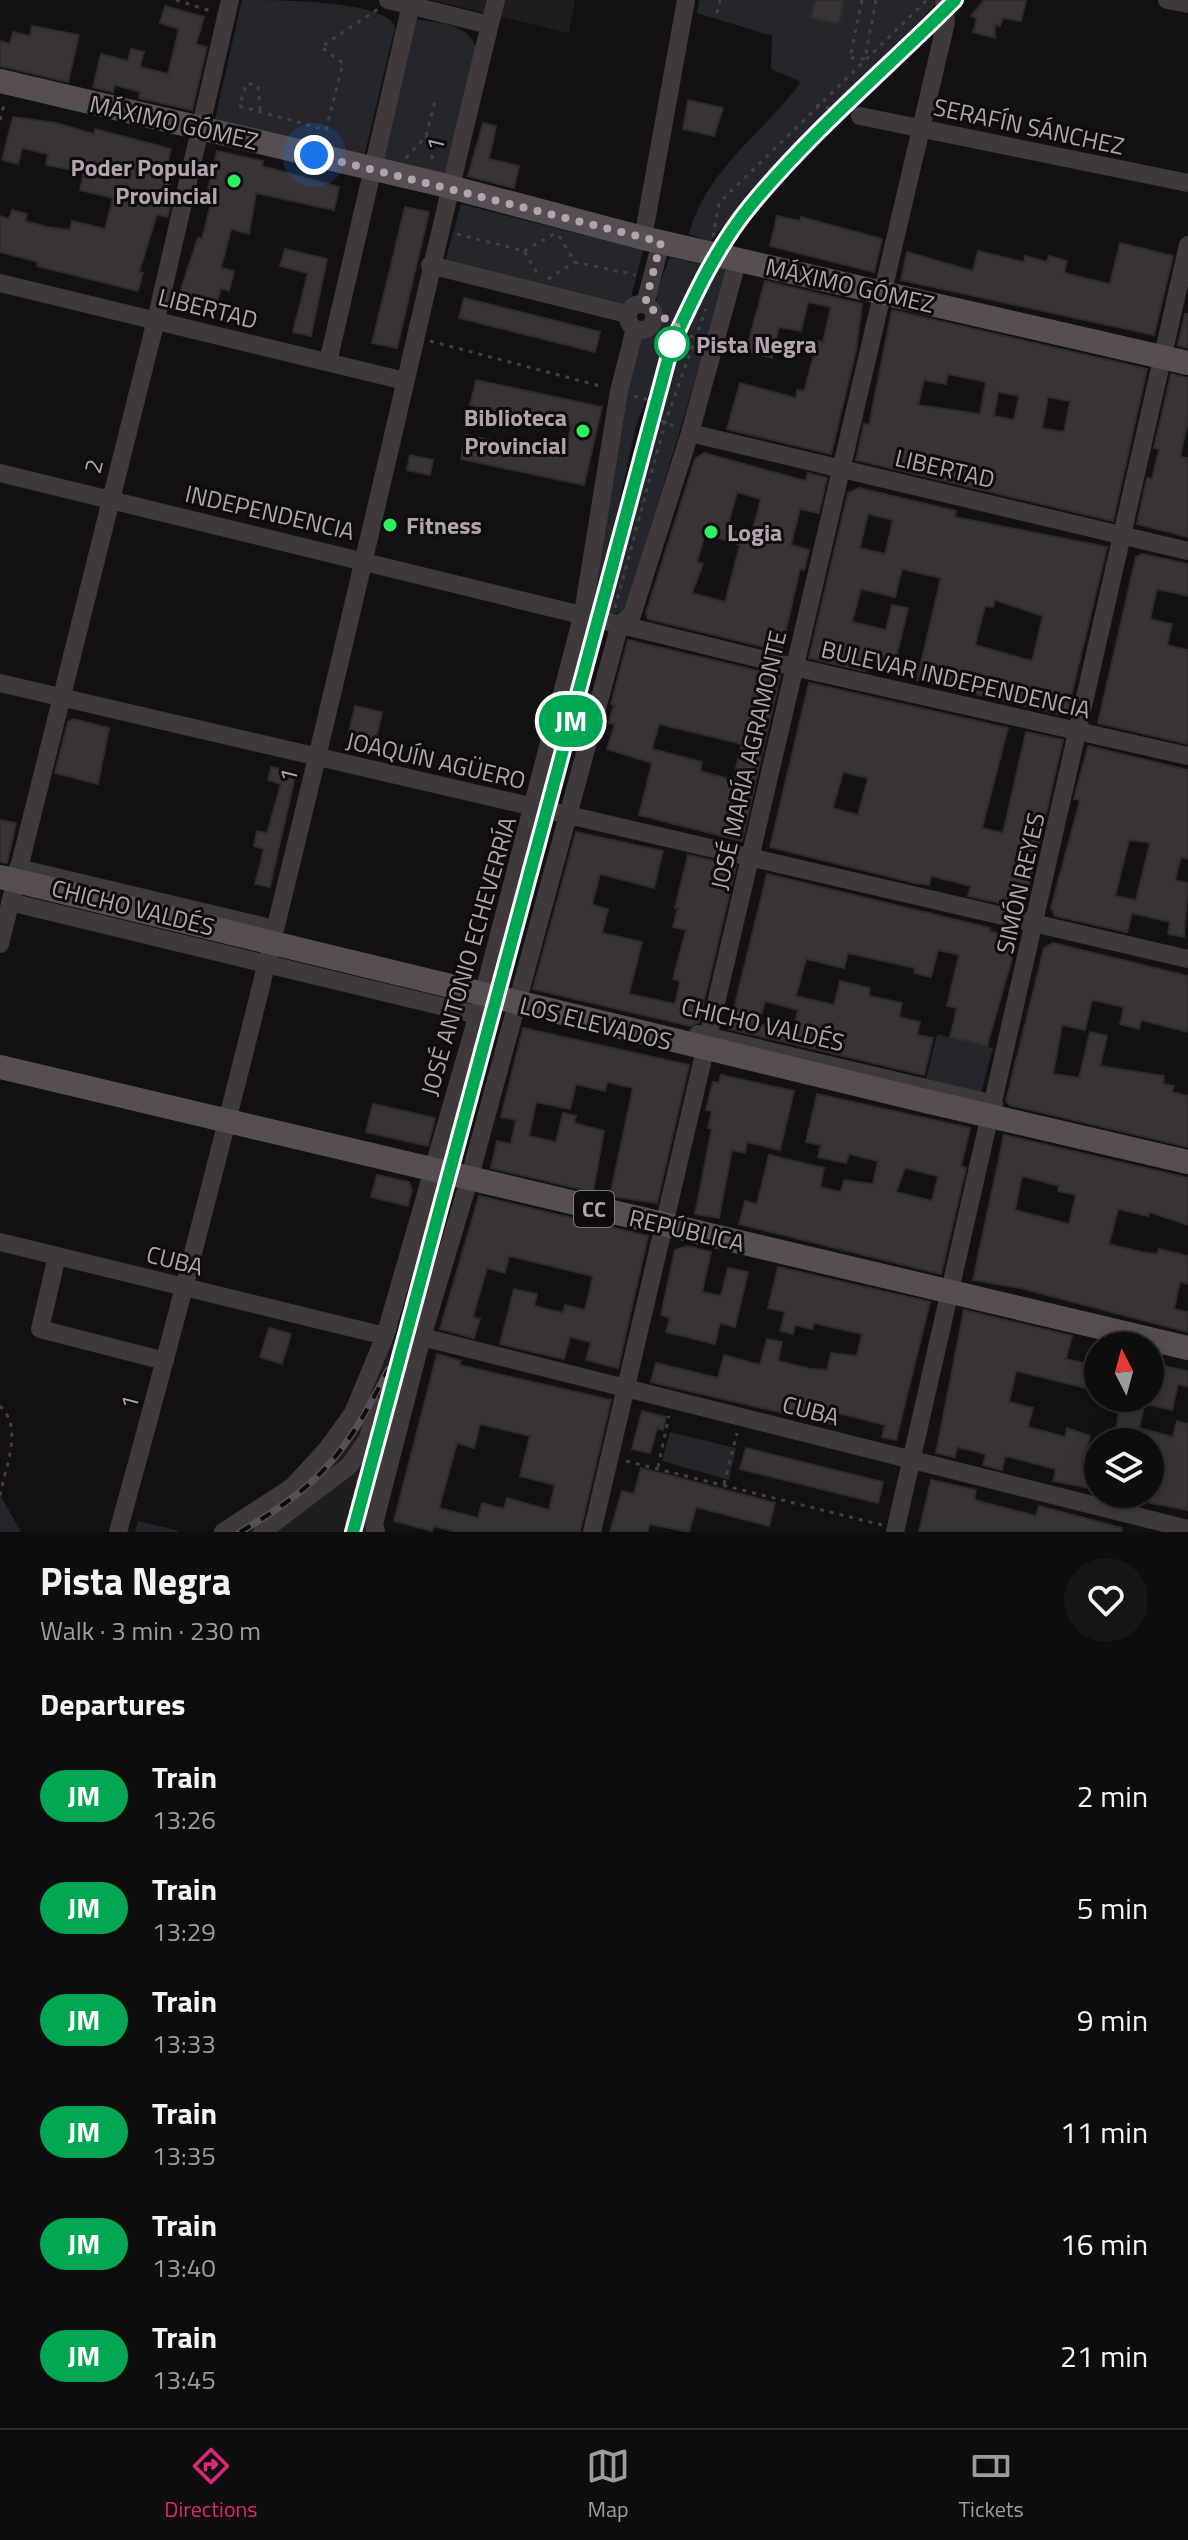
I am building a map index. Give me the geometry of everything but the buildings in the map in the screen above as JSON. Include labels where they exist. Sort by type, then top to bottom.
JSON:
[{"type":"main road","name":"MÁXIMO GÓMEZ","points":[[0,81],[444,185],[652,240],[1188,363]]},
{"type":"main road","name":"LOS ELEVADOS","points":[[12,894],[930,1102],[993,1110],[1188,1162]]},
{"type":"main road","name":"REPÚBLICA","points":[[0,1067],[1188,1348]]},
{"type":"street","points":[[389,0],[490,25]]},
{"type":"street","name":"1","points":[[118,1532],[228,1123],[364,560],[438,229],[444,185],[496,0]]},
{"type":"street","points":[[430,265],[650,327],[652,240],[686,0]]},
{"type":"street","name":"JOSÉ MARÍA AGRAMONTE","points":[[592,1532],[946,22],[944,0]]},
{"type":"street","points":[[1167,0],[1188,4]]},
{"type":"street","points":[[328,362],[382,170],[411,3]]},
{"type":"street","name":"2","points":[[0,944],[156,320],[228,8]]},
{"type":"street","name":"SERAFÍN SÁNCHEZ","points":[[860,116],[1188,183]]},
{"type":"street","name":"SIMÓN REYES","points":[[895,1530],[1188,245]]},
{"type":"street","points":[[376,1532],[374,1524],[422,1337],[469,1180],[616,623],[632,615],[690,433],[738,259]]},
{"type":"street","name":"LIBERTAD","points":[[0,283],[405,381]]},
{"type":"street","name":"JOSÉ ANTONIO ECHEVERRÍA","points":[[223,1532],[292,1487],[327,1449],[359,1399],[385,1336],[478,1015],[583,613],[631,322]]},
{"type":"street","name":"LIBERTAD","points":[[690,433],[1188,551]]},
{"type":"street","name":"INDEPENDENCIA","points":[[0,473],[616,623]]},
{"type":"street","name":"BULEVAR INDEPENDENCIA","points":[[616,623],[794,667],[1188,756]]},
{"type":"street","name":"JOAQUÍN AGÜERO","points":[[0,683],[1188,959]]},
{"type":"street","name":"CHICHO VALDÉS","points":[[12,894],[275,929]]},
{"type":"street","name":"CHICHO VALDÉS","points":[[12,894],[267,964],[478,1015]]},
{"type":"street","name":"CHICHO VALDÉS","points":[[520,992],[709,1036],[993,1110]]},
{"type":"street","name":"CUBA","points":[[0,1242],[385,1336]]},
{"type":"street","points":[[57,1256],[40,1329],[165,1361]]},
{"type":"street","name":"CUBA","points":[[422,1337],[1188,1529]]},
{"type":"street","points":[[262,1532],[349,1466],[368,1439],[375,1409],[371,1403],[359,1399]]},
{"type":"path","points":[[176,0],[228,8]]},
{"type":"path","points":[[260,110],[258,86],[247,83],[239,106],[326,130],[343,63],[321,47],[389,0]]},
{"type":"path","points":[[717,13],[720,0]]},
{"type":"path","points":[[862,0],[850,58],[865,59]]},
{"type":"path","points":[[865,59],[876,0]]},
{"type":"path","points":[[707,252],[718,227],[719,203],[927,0]]},
{"type":"path","points":[[436,98],[426,136],[444,185]]},
{"type":"path","points":[[816,105],[860,116]]},
{"type":"path","points":[[382,170],[426,136]]},
{"type":"path","points":[[438,229],[524,251],[556,232],[575,262]]},
{"type":"path","points":[[524,251],[542,283],[575,262],[652,278]]},
{"type":"path","points":[[616,623],[665,423],[711,295]]},
{"type":"path","points":[[649,308],[713,350]]},
{"type":"path","points":[[414,337],[646,399],[654,418],[690,433]]},
{"type":"path","points":[[658,1467],[672,1401]]},
{"type":"path","points":[[0,1406],[9,1414],[14,1431],[0,1496]]},
{"type":"path","points":[[724,1484],[740,1418]]},
{"type":"path","points":[[610,1457],[895,1530]]},
{"type":"path","points":[[345,1532],[361,1472]]},
{"type":"shaded area","points":[[242,0],[302,1],[352,7],[388,18],[395,27],[363,161],[214,123]]},
{"type":"shaded area","points":[[431,0],[575,0],[569,33]]},
{"type":"shaded area","points":[[699,0],[934,0],[936,4],[771,171],[710,242],[689,234],[708,190],[801,82],[771,69],[772,36],[697,13]]},
{"type":"shaded area","points":[[416,19],[462,30],[477,52],[444,177],[383,162]]},
{"type":"shaded area","points":[[461,204],[643,250],[629,305],[445,262]]},
{"type":"shaded area","points":[[670,257],[707,266],[665,351],[636,426],[596,608],[591,607],[620,406],[640,340],[656,330],[661,310],[655,295]]},
{"type":"shaded area","points":[[718,262],[728,272],[625,611],[610,614],[606,609],[648,430],[677,343]]},
{"type":"shaded area","points":[[937,1034],[993,1048],[980,1097],[925,1084]]},
{"type":"shaded area","points":[[394,1339],[411,1343],[368,1517],[372,1532],[224,1532],[254,1517],[374,1385]]},
{"type":"shaded area","points":[[670,1432],[736,1448],[729,1480],[662,1461]]},
{"type":"shaded area","points":[[0,1495],[21,1532],[0,1532]]},
{"type":"shaded area","points":[[138,1521],[176,1530],[179,1532],[135,1532]]},
{"type":"railway","points":[[353,1532],[672,344],[717,254],[774,177],[955,0]]},
{"type":"railway","points":[[240,1532],[291,1499],[329,1464],[359,1424],[388,1370]]},
{"type":"train","name":"JM","points":[[353,1532],[672,344],[700,284],[750,206],[838,111],[955,0]]},
{"type":"place","name":"Poder Popular Provincial","points":[[234,181]]},
{"type":"place","name":"Pista Negra","points":[[672,344]]},
{"type":"place","name":"Biblioteca Provincial","points":[[583,431]]},
{"type":"place","name":"Fitness","points":[[390,525]]},
{"type":"place","name":"Logia","points":[[711,532]]},
{"type":"route","points":[[314,155],[661,242],[645,304],[679,329],[672,344]]}]
